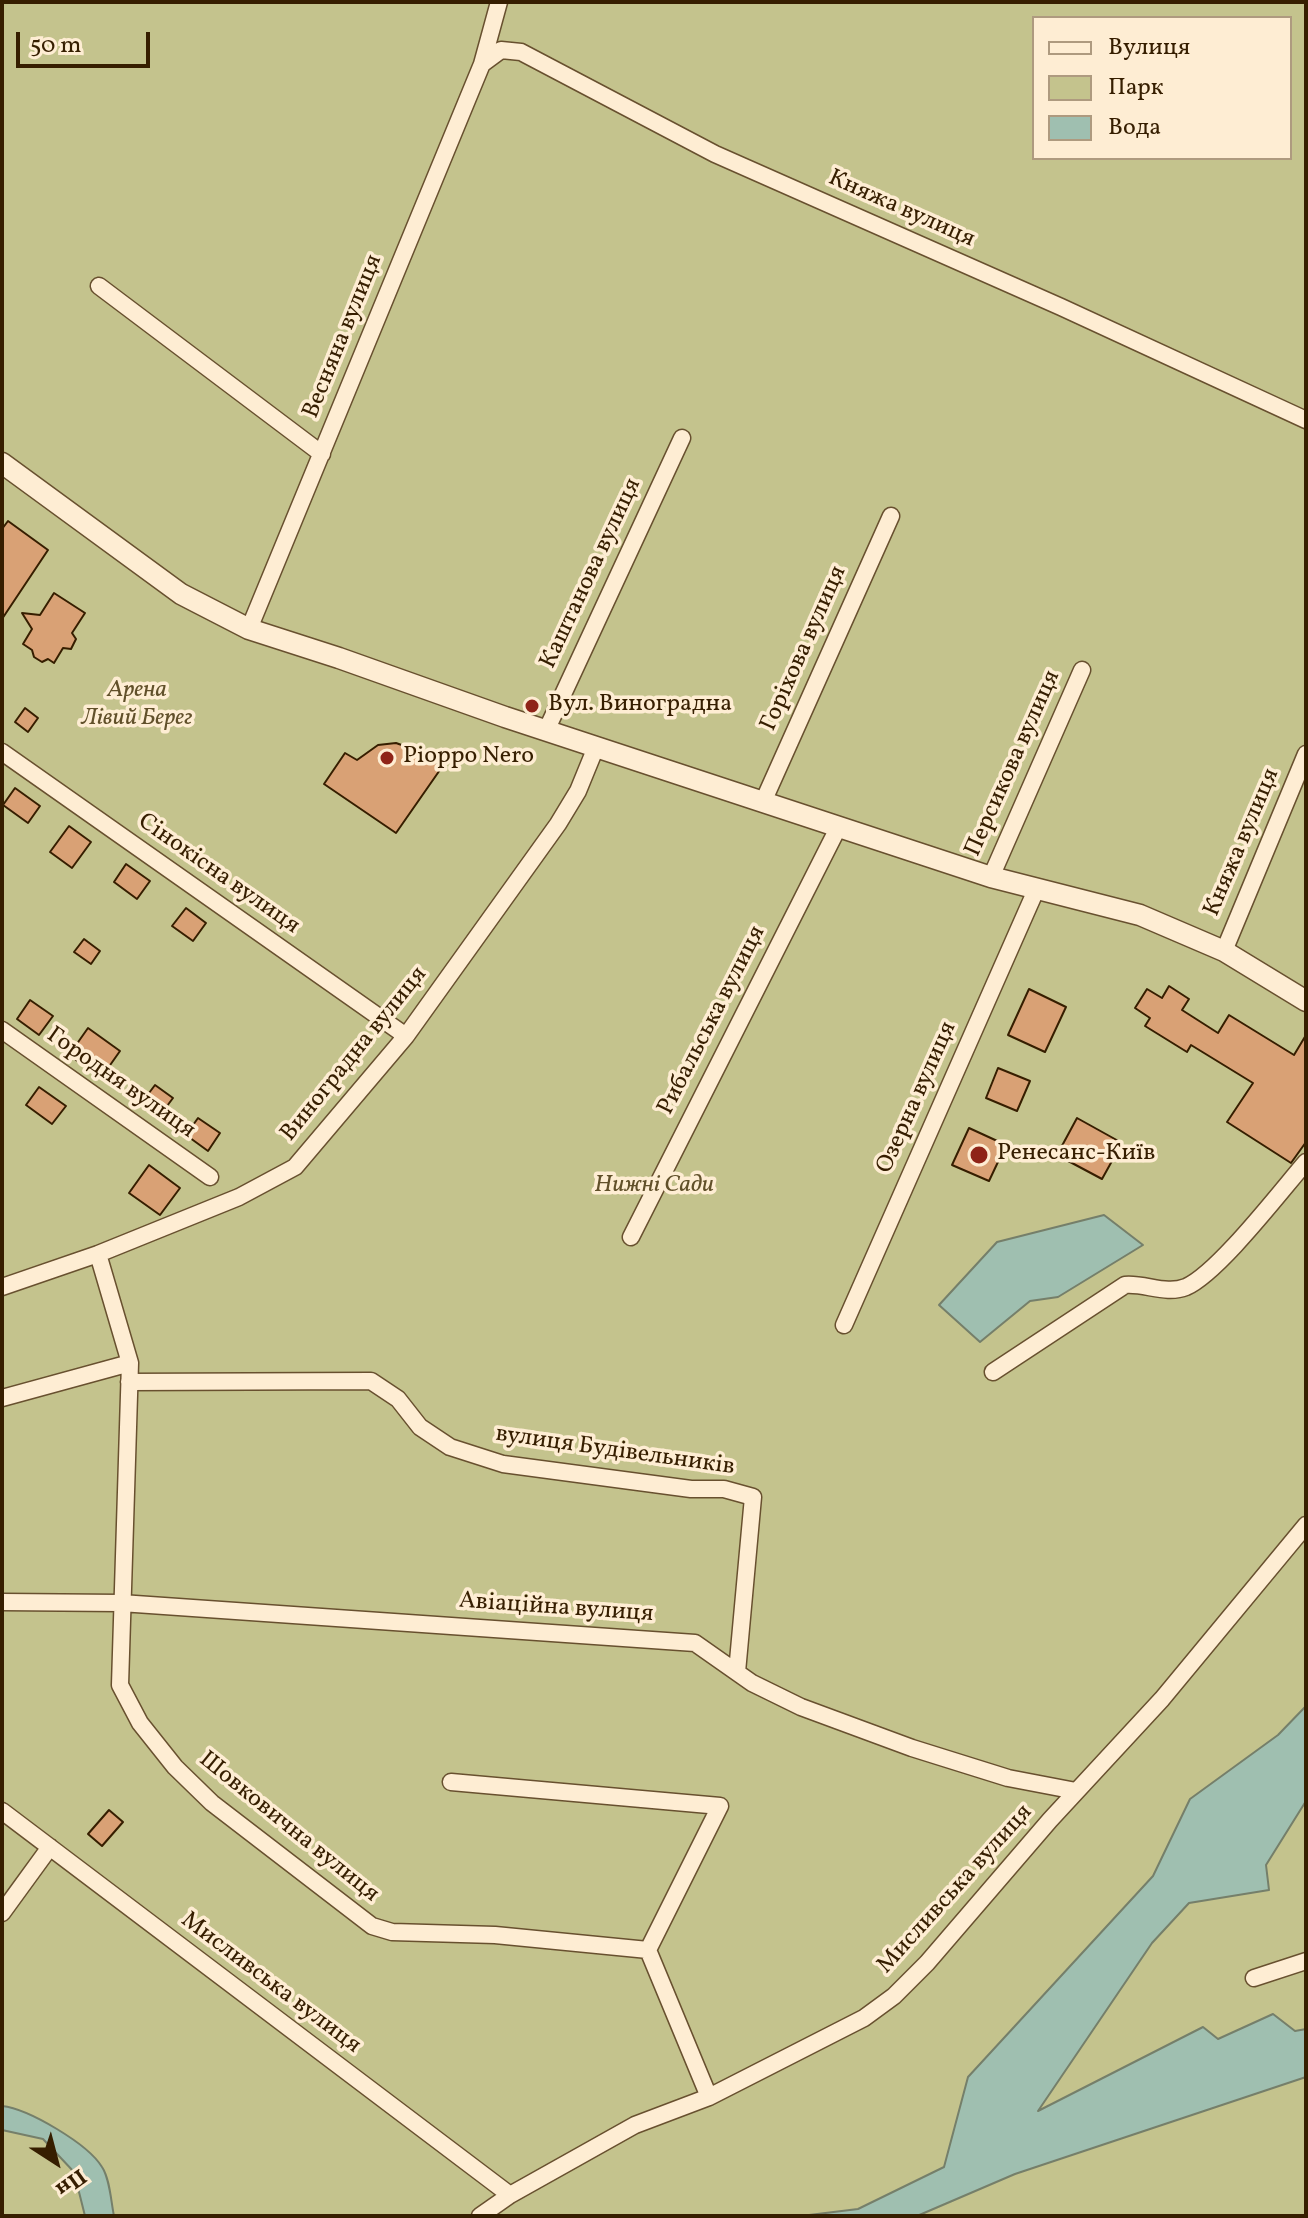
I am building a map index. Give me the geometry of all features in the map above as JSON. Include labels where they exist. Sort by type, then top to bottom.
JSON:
[{"type":"street","name":"Весняна вулиця","points":[[249,629],[482,64],[499,2]]},
{"type":"street","name":"Княжа вулиця","points":[[482,64],[501,50],[521,52],[715,154],[1061,307],[1306,420]]},
{"type":"street","points":[[99,286],[322,454]]},
{"type":"street","name":"Каштанова вулиця","points":[[546,731],[682,438]]},
{"type":"street","points":[[2,463],[181,594],[249,629],[546,731],[991,877],[1140,915],[1224,951],[1306,1001]]},
{"type":"street","name":"Горіхова вулиця","points":[[763,802],[891,516]]},
{"type":"street","name":"Персикова вулиця","points":[[991,877],[1082,670]]},
{"type":"street","name":"Виноградна вулиця","points":[[2,1287],[98,1254],[239,1197],[295,1167],[406,1036],[558,824],[578,791],[596,747]]},
{"type":"street","name":"Сінокісна вулиця","points":[[2,752],[406,1036]]},
{"type":"street","name":"Княжа вулиця","points":[[1224,951],[1306,754]]},
{"type":"street","name":"Рибальська вулиця","points":[[631,1237],[839,826]]},
{"type":"street","name":"Озерна вулиця","points":[[844,1325],[1036,890]]},
{"type":"street","name":"Городня вулиця","points":[[2,1030],[210,1177]]},
{"type":"street","points":[[993,1372],[1125,1285],[1137,1284],[1167,1291],[1185,1287],[1208,1273],[1306,1162]]},
{"type":"street","name":"Шовковична вулиця","points":[[98,1254],[130,1363],[120,1685],[140,1723],[175,1767],[212,1803],[372,1926],[392,1932],[495,1935],[648,1950]]},
{"type":"street","points":[[2,1398],[130,1363]]},
{"type":"street","name":"вулиця Будівельників","points":[[129,1382],[371,1381],[398,1399],[420,1427],[450,1447],[503,1464],[691,1489],[724,1489],[753,1497],[737,1672]]},
{"type":"street","name":"Мисливська вулиця","points":[[480,2216],[510,2195],[635,2125],[709,2097],[864,2018],[894,1996],[1162,1699],[1306,1525]]},
{"type":"street","name":"Авіаційна вулиця","points":[[2,1602],[121,1603],[695,1643],[752,1683],[801,1707],[912,1748],[1008,1778],[1076,1791]]},
{"type":"street","points":[[451,1782],[720,1806],[648,1950],[709,2097]]},
{"type":"street","name":"Мисливська вулиця","points":[[2,1811],[510,2195]]},
{"type":"street","points":[[2,1913],[50,1847]]},
{"type":"street","points":[[1254,1978],[1306,1961]]},
{"type":"green space","name":"Нижні Сади","points":[[2,2],[1306,2],[1306,2216],[2,2216]]},
{"type":"water","points":[[1104,1215],[1143,1245],[1058,1297],[1030,1301],[980,1342],[939,1305],[997,1242]]},
{"type":"water","points":[[1306,1706],[1306,1801],[1266,1865],[1269,1890],[1189,1903],[1152,1943],[1038,2111],[1203,2027],[1218,2039],[1273,2014],[1295,2031],[1306,2029],[1306,2077],[1015,2174],[917,2216],[801,2216],[858,2209],[944,2167],[968,2077],[1153,1876],[1190,1799],[1278,1735]]},
{"type":"water","points":[[2,2106],[42,2121],[71,2138],[95,2158],[107,2178],[114,2216],[85,2216],[74,2172],[43,2139],[2,2130]]},
{"type":"building","points":[[8,521],[48,550],[2,619],[2,529]]},
{"type":"building","points":[[54,593],[85,613],[72,633],[76,639],[71,649],[63,648],[54,663],[48,659],[42,662],[23,644],[32,629],[22,613],[40,615]]},
{"type":"building","points":[[25,708],[38,718],[28,732],[15,722]]},
{"type":"building","points":[[396,743],[442,767],[396,833],[324,784],[345,753],[357,760],[378,745]]},
{"type":"building","points":[[15,788],[40,806],[28,823],[3,805]]},
{"type":"building","points":[[69,826],[91,842],[72,868],[50,852]]},
{"type":"building","points":[[126,864],[150,881],[137,899],[114,882]]},
{"type":"building","points":[[186,908],[206,923],[193,941],[172,926]]},
{"type":"building","points":[[84,939],[100,951],[91,964],[74,952]]},
{"type":"building","points":[[1169,986],[1189,999],[1182,1010],[1218,1033],[1229,1015],[1294,1055],[1306,1035],[1306,1142],[1291,1163],[1227,1122],[1253,1083],[1191,1045],[1187,1052],[1145,1026],[1150,1018],[1135,1008],[1147,989],[1162,998]]},
{"type":"building","points":[[1029,989],[1066,1007],[1045,1052],[1008,1035]]},
{"type":"building","points":[[30,1000],[53,1016],[39,1035],[17,1019]]},
{"type":"building","points":[[88,1028],[120,1051],[101,1078],[69,1055]]},
{"type":"building","points":[[998,1068],[1030,1081],[1017,1111],[986,1098]]},
{"type":"building","points":[[155,1085],[173,1098],[158,1118],[140,1105]]},
{"type":"building","points":[[39,1087],[66,1106],[52,1124],[26,1105]]},
{"type":"building","points":[[198,1118],[220,1133],[208,1151],[186,1135]]},
{"type":"building","points":[[1077,1118],[1122,1143],[1102,1179],[1057,1155]]},
{"type":"building","name":"Ренесанс-Київ","points":[[969,1128],[1006,1145],[989,1181],[952,1165]]},
{"type":"building","points":[[149,1165],[180,1188],[160,1215],[129,1193]]},
{"type":"building","points":[[109,1810],[123,1822],[102,1846],[88,1834]]},
{"type":"place","name":"Вул. Виноградна","points":[[532,706]]},
{"type":"place","name":"Pioppo Nero","points":[[387,758]]},
{"type":"place","name":"Ренесанс-Київ","points":[[979,1155]]},
{"type":"park label","name":"Арена Лівий Берег","points":[[137,706]]}]
